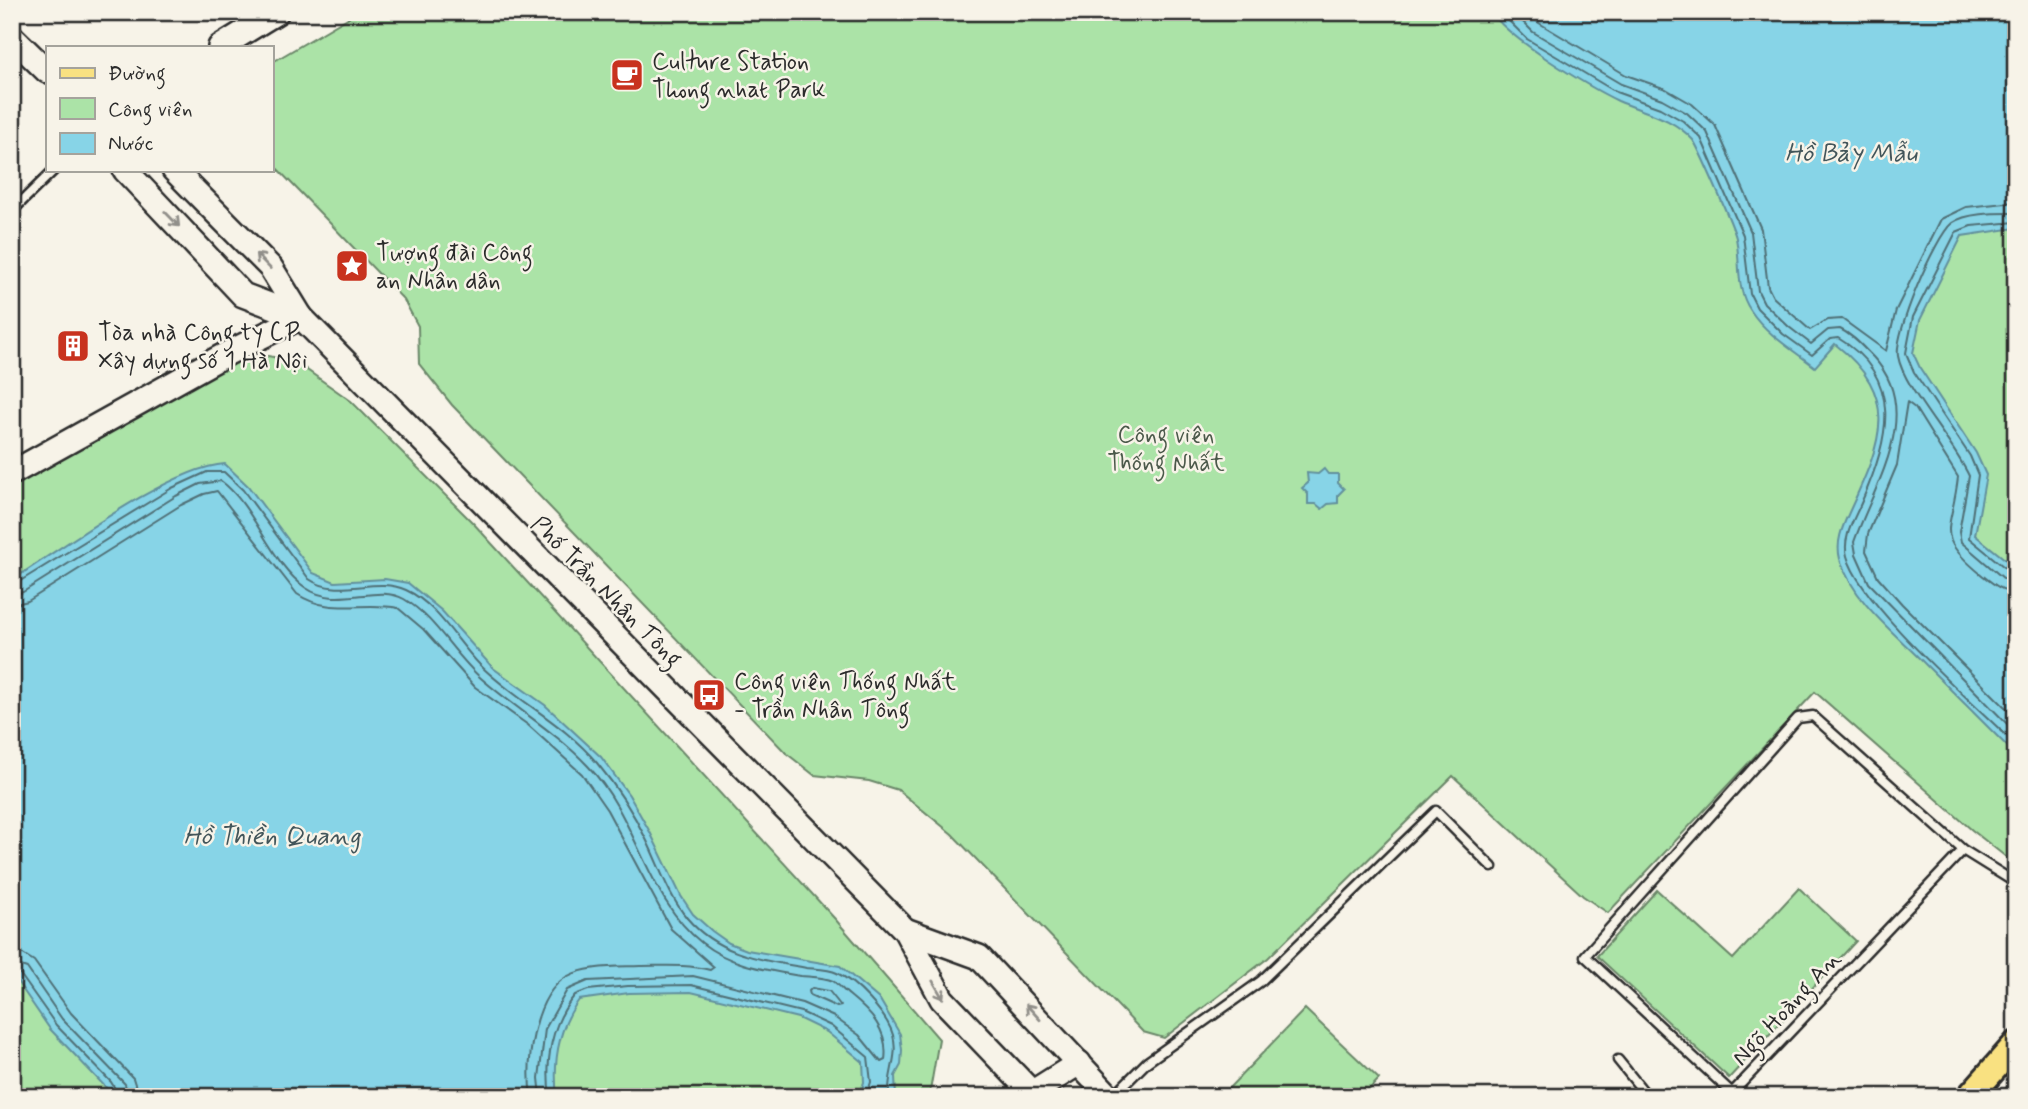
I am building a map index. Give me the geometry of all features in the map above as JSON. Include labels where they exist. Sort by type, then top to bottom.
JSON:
[{"type":"main road","points":[[1969,1097],[2016,1044]]},
{"type":"street","points":[[222,46],[277,12]]},
{"type":"street","points":[[12,37],[46,70]]},
{"type":"street","name":"Phố Trần Nhân Tông","points":[[127,172],[243,295],[301,317]]},
{"type":"street","name":"Phố Trần Nhân Tông","points":[[176,172],[271,268],[301,317],[905,930],[942,999],[1031,1095]]},
{"type":"street","points":[[12,473],[228,353],[301,317]]},
{"type":"street","name":"Phố Trần Nhân Tông","points":[[905,930],[979,957],[1111,1097]]},
{"type":"street","points":[[1031,1095],[1079,1063]]},
{"type":"lane","points":[[12,211],[52,172]]},
{"type":"lane","name":"Ngõ Hoàng An","points":[[1813,716],[1963,850],[1732,1093],[1585,956],[1798,718],[1813,716]]},
{"type":"lane","points":[[1111,1097],[1147,1062],[1261,981],[1436,811],[1492,867]]},
{"type":"lane","points":[[1963,850],[2016,883]]},
{"type":"lane","points":[[1618,1060],[1648,1097]]},
{"type":"green space","name":"Công viên Thống Nhất","points":[[358,12],[2016,12],[2016,865],[1972,830],[1815,692],[1608,913],[1583,896],[1453,776],[1268,958],[1164,1038],[1143,1032],[952,834],[898,790],[869,781],[814,775],[786,753],[452,405],[419,364],[418,326],[404,300],[273,164],[273,62]]},
{"type":"green space","name":"Hồ Thiền Quang","points":[[268,356],[294,361],[351,401],[474,524],[835,919],[939,1039],[929,1097],[18,1097],[12,1089],[12,484],[229,363]]},
{"type":"green space","points":[[1799,888],[1856,941],[1729,1078],[1597,956],[1657,890],[1733,959]]},
{"type":"green space","points":[[1305,1009],[1379,1079],[1362,1097],[1236,1097],[1228,1089]]},
{"type":"water","name":"Hồ Bảy Mẫu","points":[[1492,12],[2016,12],[2016,228],[1962,236],[1920,320],[1913,353],[1976,453],[1986,475],[1975,535],[2016,568],[2016,755],[1877,617],[1846,575],[1839,552],[1841,532],[1877,440],[1877,401],[1870,382],[1856,363],[1835,344],[1815,367],[1772,334],[1751,311],[1741,284],[1734,231],[1693,140],[1685,132],[1658,116],[1618,101],[1570,74],[1513,35]]},
{"type":"water","name":"Hồ Thiền Quang","points":[[225,464],[248,486],[313,573],[335,582],[385,579],[408,583],[442,611],[493,668],[545,705],[601,757],[629,795],[681,896],[693,914],[712,931],[729,943],[747,950],[840,966],[880,1000],[900,1034],[902,1050],[901,1065],[895,1076],[896,1097],[859,1097],[864,1082],[863,1062],[827,1032],[798,1018],[691,992],[629,993],[579,1000],[566,1022],[559,1046],[557,1097],[115,1097],[50,1029],[12,974],[12,580],[147,494],[202,469]]},
{"type":"water","points":[[1324,469],[1328,474],[1338,474],[1338,483],[1344,489],[1338,495],[1338,503],[1328,504],[1322,509],[1316,504],[1308,504],[1308,494],[1302,488],[1308,483],[1307,473],[1318,474]]},
{"type":"railway","points":[[2002,1097],[2016,1082]]},
{"type":"place","name":"Culture Station Thong nhat Park","points":[[627,75]]},
{"type":"place","name":"Tượng đài Công an Nhân dân","points":[[352,266]]},
{"type":"place","name":"Tòa nhà Công ty CP Xây dựng số 1 Hà Nội","points":[[73,346]]},
{"type":"place","name":"Công viên Thống Nhất - Trần Nhân Tông","points":[[709,695]]}]
